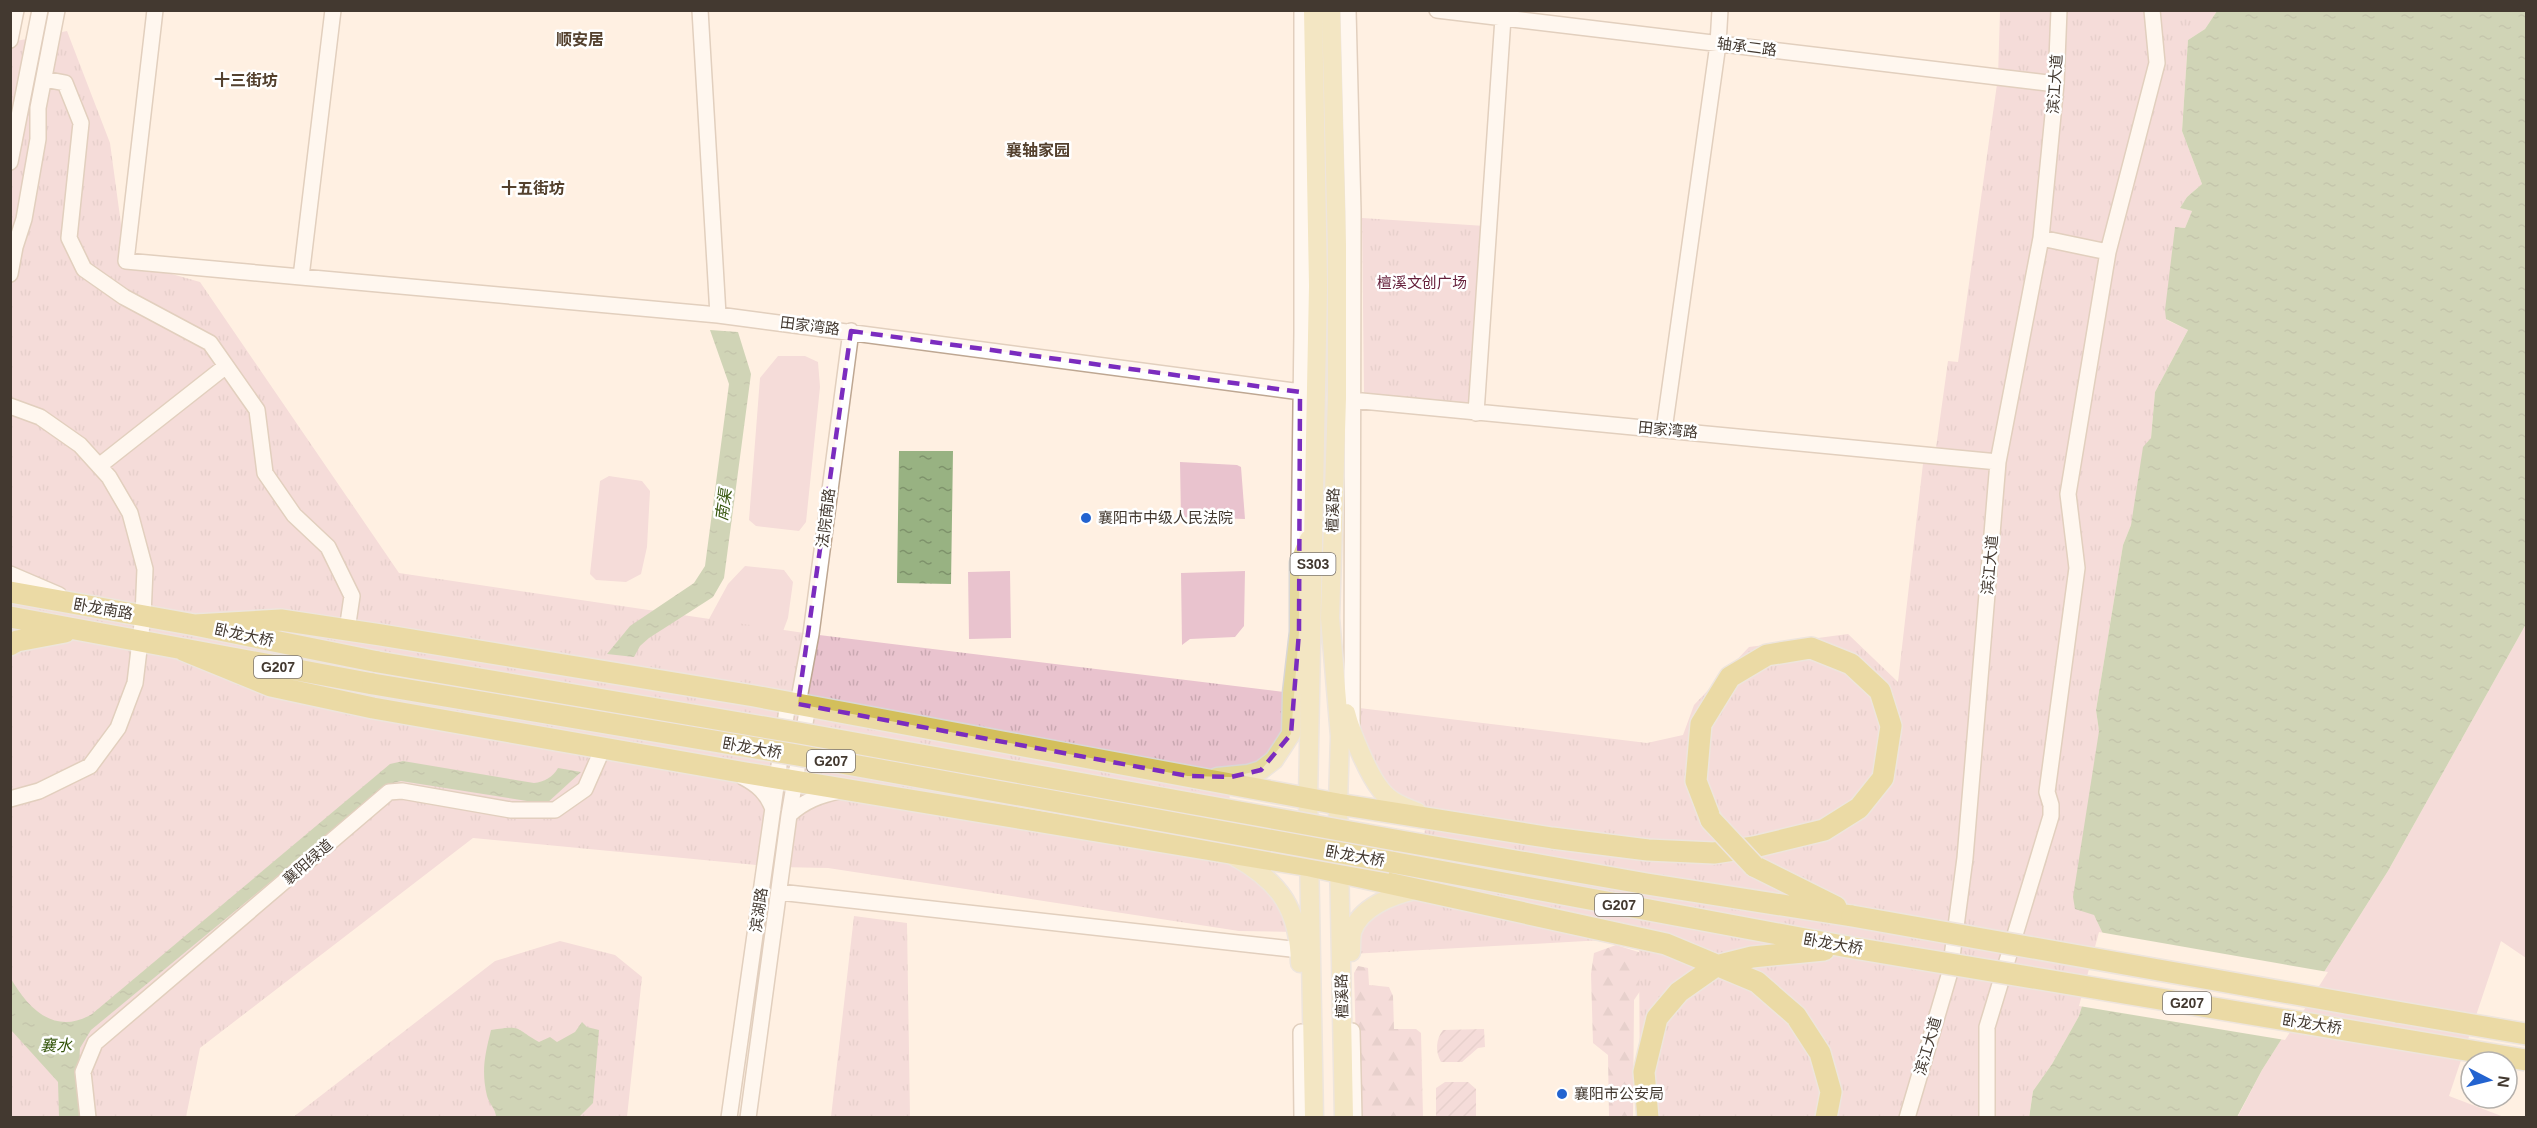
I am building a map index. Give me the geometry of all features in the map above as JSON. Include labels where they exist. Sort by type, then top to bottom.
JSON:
[{"type":"highway","name":"卧龙南路","points":[[10,592],[195,625]]},
{"type":"highway","name":"卧龙南路","points":[[10,617],[183,650]]},
{"type":"highway","points":[[195,625],[281,620],[798,704],[1338,804],[1552,838],[1648,850],[1714,853],[1724,852],[1734,850],[1744,849],[1764,845],[1824,830],[1858,808],[1883,778],[1891,726],[1880,691],[1851,664],[1811,648],[1767,655],[1730,677],[1701,724],[1696,781],[1711,820],[1732,843],[1740,851],[1746,858],[1754,866],[1852,916]]},
{"type":"highway","name":"卧龙大桥","points":[[195,625],[378,662],[799,733],[1635,882],[1852,916],[2526,1034]]},
{"type":"highway","points":[[10,645],[17,641],[77,629]]},
{"type":"highway","points":[[183,650],[271,686],[373,708],[732,771],[1310,866],[1666,944],[1756,982],[1796,1016],[1820,1053],[1831,1092],[1826,1118]]},
{"type":"highway","name":"卧龙大桥","points":[[183,650],[797,755],[1848,947],[2526,1060]]},
{"type":"highway","points":[[1648,1118],[1644,1072],[1646,1061],[1657,1018],[1679,992],[1716,966],[1752,957],[1848,947]]},
{"type":"main road","name":"檀溪路","points":[[1312,10],[1318,266],[1308,393],[1314,526],[1308,799],[1310,866],[1305,951],[1313,1059],[1314,1118]]},
{"type":"main road","name":"檀溪路","points":[[1331,10],[1337,246],[1344,399],[1331,630],[1340,736],[1338,804],[1344,1118]]},
{"type":"main road","points":[[1188,776],[1231,777],[1261,770],[1274,760],[1291,734],[1292,693],[1299,632],[1299,562],[1314,526]]},
{"type":"main road","points":[[1331,630],[1342,694],[1353,738],[1380,790],[1394,802],[1427,817]]},
{"type":"main road","points":[[1226,851],[1255,867],[1277,888],[1291,908],[1305,951],[1301,1032],[1313,1059]]},
{"type":"main road","points":[[1344,1060],[1352,1031],[1352,932],[1361,917],[1376,906],[1395,895],[1415,890]]},
{"type":"street","points":[[10,40],[16,10]]},
{"type":"street","points":[[10,162],[40,10]]},
{"type":"street","points":[[10,274],[15,247],[24,219],[38,139],[38,108],[57,10]]},
{"type":"street","name":"田家湾路","points":[[155,10],[126,261],[718,315],[1308,393]]},
{"type":"street","points":[[301,277],[333,10]]},
{"type":"street","points":[[700,10],[718,315]]},
{"type":"street","points":[[1299,562],[1308,393],[1302,10]]},
{"type":"street","points":[[1348,10],[1353,212],[1344,399],[1353,738]]},
{"type":"street","name":"轴承二路","points":[[1437,10],[2056,84]]},
{"type":"street","points":[[1664,430],[1718,44],[1720,10]]},
{"type":"street","name":"滨江大道","points":[[1907,1118],[1951,960],[1964,866],[1998,462],[2041,238],[2056,84],[2059,10]]},
{"type":"street","points":[[1987,1118],[1987,1028],[2051,816],[2051,805],[2047,792],[2078,568],[2068,494],[2108,252],[2157,63],[2152,10]]},
{"type":"street","points":[[1476,413],[1503,18]]},
{"type":"street","points":[[44,79],[65,83],[81,123],[69,238],[84,269],[124,297],[210,342],[257,410],[265,473],[294,515],[328,547],[352,596],[347,630]]},
{"type":"street","points":[[2041,238],[2108,252]]},
{"type":"street","name":"法院南路","points":[[798,704],[811,634],[850,332]]},
{"type":"street","points":[[99,466],[226,366]]},
{"type":"street","name":"田家湾路","points":[[1344,399],[1998,462]]},
{"type":"street","points":[[10,406],[40,417],[80,445],[110,477],[130,513],[145,570],[143,616],[135,682],[118,728],[90,766],[39,791],[10,799]]},
{"type":"street","points":[[10,574],[84,605]]},
{"type":"street","name":"滨湖路","points":[[748,1118],[789,815],[786,780],[798,704]]},
{"type":"street","name":"襄阳绿道","points":[[88,1118],[82,1072],[95,1043],[389,792],[402,791],[511,810],[555,810],[585,789],[603,748]]},
{"type":"street","points":[[732,771],[758,785],[768,797],[773,809]]},
{"type":"street","name":"滨湖路","points":[[729,1118],[773,809],[786,780]]},
{"type":"street","points":[[789,815],[800,805],[815,797],[847,790]]},
{"type":"street","points":[[779,892],[1305,951]]},
{"type":"street","points":[[1352,1031],[1353,1118]]},
{"type":"street","points":[[1301,1032],[1302,1118]]},
{"type":"highlighted area","points":[[851,331],[1300,392],[1299,632],[1291,734],[1261,770],[1231,777],[1188,776],[798,704]]},
{"type":"green space","points":[[2000,11],[2217,11],[2205,29],[2188,40],[2182,131],[2202,184],[2187,197],[2180,208],[2192,211],[2185,228],[2175,227],[2167,320],[2188,330],[2155,392],[2151,438],[2131,525],[2123,545],[2096,710],[2099,731],[2094,915],[2103,934],[2079,1016],[2052,1064],[2033,1091],[2029,1117],[1640,1117],[1639,938],[1351,954],[1361,917],[1415,890],[1427,817],[1380,790],[1351,707],[1647,743],[1683,735],[1694,705],[1749,647],[1848,634],[1898,682],[1924,455],[1935,455],[1948,361],[1958,362],[1998,77]]},
{"type":"green space","points":[[67,31],[110,143],[126,261],[200,282],[399,573],[811,634],[1292,693],[1291,734],[1274,760],[1231,777],[1226,851],[1255,867],[1297,932],[1239,931],[828,868],[778,867],[473,838],[200,1048],[186,1117],[11,1118],[11,42]]},
{"type":"green space","name":"檀溪文创广场","points":[[1362,218],[1485,226],[1472,403],[1364,394]]},
{"type":"green space","points":[[778,356],[805,356],[818,362],[820,387],[806,522],[799,531],[756,526],[749,520],[760,378]]},
{"type":"green space","points":[[1180,462],[1241,467],[1245,519],[1181,517]]},
{"type":"green space","points":[[609,476],[642,481],[650,491],[647,547],[641,574],[626,582],[596,580],[590,574],[600,481]]},
{"type":"green space","points":[[745,566],[784,570],[793,582],[788,618],[776,650],[709,619],[728,584]]},
{"type":"green space","points":[[1010,571],[1011,638],[969,639],[968,572]]},
{"type":"green space","points":[[1245,571],[1244,626],[1235,637],[1190,639],[1182,645],[1181,573]]},
{"type":"green space","points":[[2526,624],[2526,958],[2501,941],[2464,1050],[2459,1050],[2459,1066],[2449,1096],[2459,1100],[2459,1110],[2486,1110],[2504,1117],[2237,1118],[2262,1070],[2388,871]]},
{"type":"green space","points":[[854,916],[907,923],[910,1117],[831,1117]]},
{"type":"green space","points":[[560,941],[615,955],[642,977],[627,1117],[292,1118],[495,961]]},
{"type":"green space","points":[[1616,945],[1648,955],[1651,975],[1634,1000],[1633,1117],[1609,1117],[1608,1055],[1593,1043],[1591,974],[1594,953]]},
{"type":"green space","points":[[1358,966],[1368,968],[1369,985],[1389,987],[1393,996],[1394,1029],[1416,1029],[1421,1033],[1423,1117],[1358,1117],[1354,973]]},
{"type":"green space","points":[[1484,1029],[1485,1047],[1478,1048],[1462,1062],[1441,1062],[1437,1045],[1443,1030]]},
{"type":"green space","points":[[1445,1082],[1468,1082],[1476,1089],[1476,1117],[1436,1117],[1436,1088]]},
{"type":"water","points":[[2217,11],[2526,11],[2526,624],[2388,871],[2262,1070],[2237,1117],[2029,1118],[2033,1091],[2052,1064],[2079,1016],[2103,934],[2094,915],[2075,909],[2073,897],[2099,731],[2096,710],[2123,545],[2131,525],[2143,447],[2151,438],[2155,392],[2188,330],[2166,319],[2165,310],[2175,227],[2185,228],[2192,211],[2180,208],[2187,197],[2202,184],[2182,131],[2188,40],[2205,29]]},
{"type":"water","name":"南渠","points":[[710,330],[738,332],[751,374],[724,578],[713,597],[649,638],[640,646],[634,657],[607,654],[630,626],[694,583],[705,566],[729,384]]},
{"type":"water","points":[[899,451],[953,451],[951,584],[897,583]]},
{"type":"water","name":"襄水","points":[[403,761],[534,783],[548,778],[558,768],[581,772],[546,804],[401,781],[389,784],[91,1030],[80,1048],[78,1082],[84,1117],[59,1117],[58,1082],[11,1030],[10,977],[25,999],[44,1016],[66,1022],[79,1020],[92,1014],[390,764]]},
{"type":"water","points":[[582,1022],[587,1027],[599,1030],[593,1103],[579,1117],[496,1117],[487,1096],[484,1078],[491,1030],[514,1028],[539,1042],[550,1037],[557,1042],[575,1032]]},
{"type":"pier","points":[[2099,932],[2328,972],[2285,1040],[2079,1006]]},
{"type":"place","name":"襄阳市中级人民法院","points":[[1086,518]]},
{"type":"place","name":"襄阳市公安局","points":[[1562,1094]]},
{"type":"district","name":"顺安居","points":[[580,39]]},
{"type":"district","name":"十三街坊","points":[[246,80]]},
{"type":"district","name":"襄轴家园","points":[[1038,150]]},
{"type":"district","name":"十五街坊","points":[[533,188]]}]
